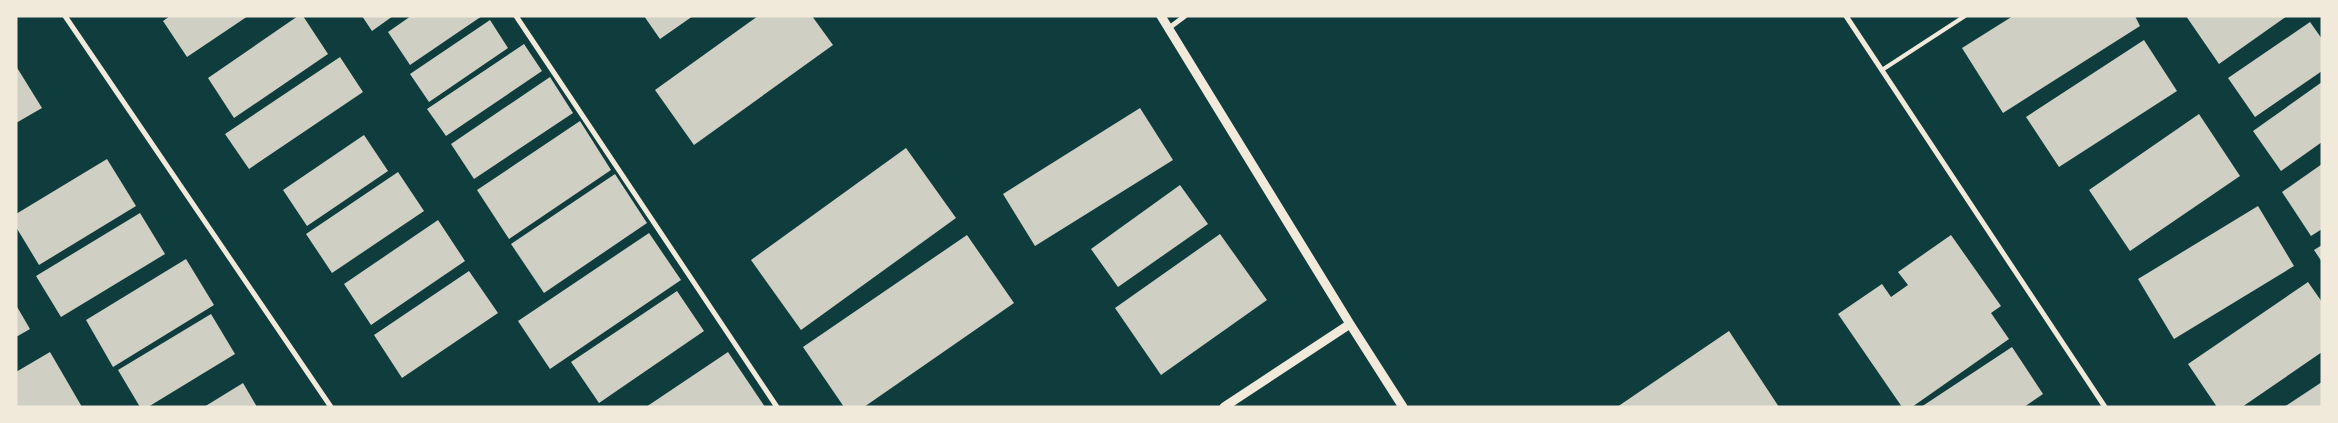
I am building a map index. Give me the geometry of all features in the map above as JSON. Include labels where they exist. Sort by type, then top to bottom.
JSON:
[{"type":"street","points":[[65,16],[331,407]]},
{"type":"street","points":[[516,16],[777,407]]},
{"type":"street","points":[[1161,16],[1403,407]]},
{"type":"street","points":[[1169,28],[1185,16]]},
{"type":"street","points":[[1846,16],[2105,407]]},
{"type":"street","points":[[1224,407],[1350,324]]},
{"type":"lane","points":[[1882,70],[1965,16]]},
{"type":"building","points":[[170,16],[248,16],[187,57],[163,21]]},
{"type":"building","points":[[298,16],[303,16],[328,54],[234,118],[208,78]]},
{"type":"building","points":[[362,16],[393,16],[372,31]]},
{"type":"building","points":[[411,16],[482,16],[410,65],[388,32]]},
{"type":"building","points":[[644,16],[693,16],[660,39]]},
{"type":"building","points":[[758,16],[812,16],[833,45],[694,145],[655,90]]},
{"type":"building","points":[[2013,16],[2135,16],[2140,26],[2003,113],[1962,48]]},
{"type":"building","points":[[2186,16],[2287,16],[2219,64]]},
{"type":"building","points":[[490,20],[508,48],[429,102],[410,74]]},
{"type":"building","points":[[2310,22],[2322,39],[2322,71],[2255,117],[2228,78]]},
{"type":"building","points":[[2144,40],[2177,91],[2059,167],[2026,117]]},
{"type":"building","points":[[524,44],[542,71],[446,136],[427,109]]},
{"type":"building","points":[[340,57],[363,92],[249,169],[225,134]]},
{"type":"building","points":[[16,66],[42,108],[16,123]]},
{"type":"building","points":[[550,77],[573,113],[474,179],[451,144]]},
{"type":"building","points":[[2322,82],[2322,142],[2281,171],[2253,131]]},
{"type":"building","points":[[1140,108],[1173,160],[1035,246],[1003,194]]},
{"type":"building","points":[[2199,114],[2240,176],[2130,251],[2089,190]]},
{"type":"building","points":[[580,121],[611,170],[509,239],[477,190]]},
{"type":"building","points":[[364,135],[388,171],[307,226],[283,190]]},
{"type":"building","points":[[906,148],[956,218],[801,330],[751,260]]},
{"type":"building","points":[[107,159],[136,206],[39,265],[16,227],[16,214]]},
{"type":"building","points":[[2322,164],[2322,229],[2311,236],[2282,192]]},
{"type":"building","points":[[398,172],[424,211],[332,273],[306,234]]},
{"type":"building","points":[[615,174],[647,223],[544,293],[511,244]]},
{"type":"building","points":[[1180,185],[1208,224],[1118,287],[1091,249]]},
{"type":"building","points":[[2258,206],[2294,266],[2174,339],[2138,279]]},
{"type":"building","points":[[140,213],[165,254],[61,317],[36,276]]},
{"type":"building","points":[[438,220],[465,261],[371,325],[344,284]]},
{"type":"building","points":[[649,233],[681,280],[550,369],[518,321]]},
{"type":"building","points":[[1220,234],[1267,300],[1161,375],[1115,308]]},
{"type":"building","points":[[967,235],[1014,303],[864,407],[844,407],[803,347]]},
{"type":"building","points":[[1951,235],[2001,306],[1991,313],[2009,339],[1912,407],[1902,407],[1838,314],[1882,284],[1891,297],[1908,285],[1898,272]]},
{"type":"building","points":[[2322,245],[2322,262],[2314,250]]},
{"type":"building","points":[[186,259],[214,305],[113,367],[86,320]]},
{"type":"building","points":[[469,271],[498,313],[402,378],[374,335]]},
{"type":"building","points":[[2308,282],[2322,302],[2322,352],[2242,407],[2217,407],[2188,364]]},
{"type":"building","points":[[677,291],[704,331],[599,403],[571,362]]},
{"type":"building","points":[[16,305],[30,329],[16,337]]},
{"type":"building","points":[[211,314],[235,354],[148,407],[140,407],[118,370]]},
{"type":"building","points":[[1729,331],[1779,407],[1617,407]]},
{"type":"building","points":[[2012,347],[2043,394],[2024,407],[1921,407]]},
{"type":"building","points":[[50,352],[82,407],[16,407],[16,372]]},
{"type":"building","points":[[728,352],[765,407],[646,407]]},
{"type":"building","points":[[2322,382],[2322,407],[2284,407]]},
{"type":"building","points":[[243,383],[257,407],[204,407]]}]
